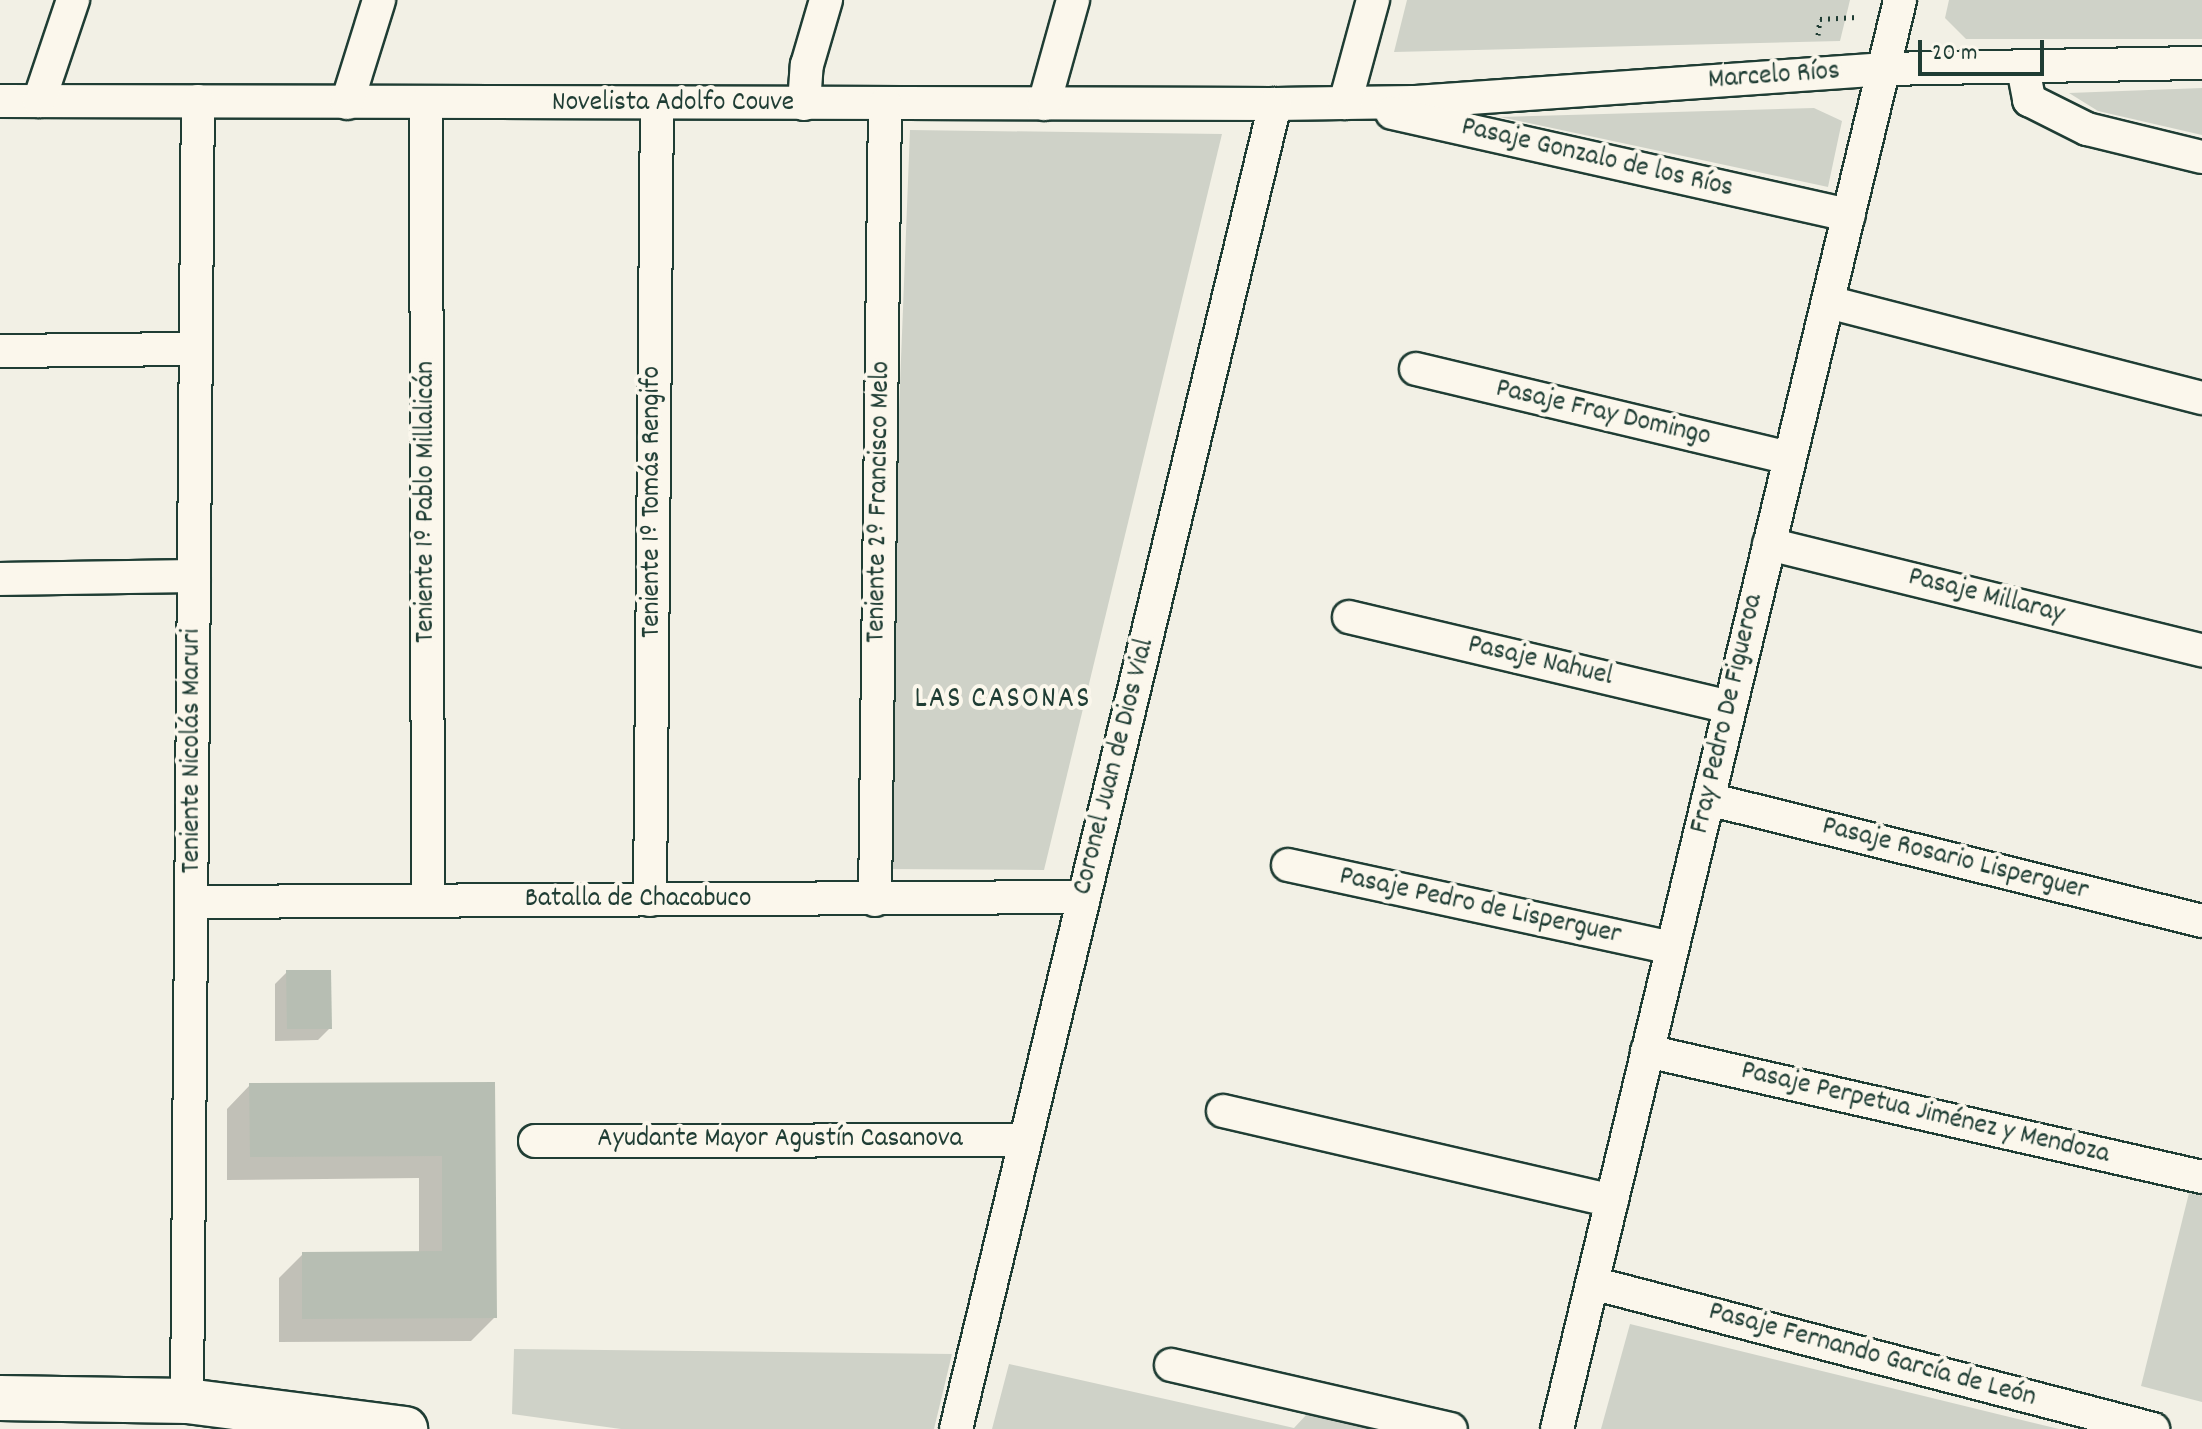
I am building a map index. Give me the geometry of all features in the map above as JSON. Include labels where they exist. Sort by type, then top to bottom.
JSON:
[{"type":"street","points":[[39,101],[73,0]]},
{"type":"street","points":[[347,103],[379,0]]},
{"type":"street","points":[[804,104],[807,65],[826,0]]},
{"type":"street","points":[[1044,104],[1073,0]]},
{"type":"street","points":[[1345,103],[1373,0]]},
{"type":"street","name":"Fray Pedro De Figueroa","points":[[1557,1429],[1900,0]]},
{"type":"street","name":"Marcelo Ríos","points":[[1345,103],[1884,69],[2202,63]]},
{"type":"street","points":[[2023,68],[2029,100],[2087,129],[2202,157]]},
{"type":"street","name":"Novelista Adolfo Couve","points":[[0,101],[1345,103]]},
{"type":"street","name":"Teniente Nicolás Maruri","points":[[187,1401],[198,101]]},
{"type":"street","name":"Teniente 1º Pablo Millalicán","points":[[426,103],[428,901]]},
{"type":"street","name":"Pasaje Gonzalo de los Ríos","points":[[1345,103],[1849,215]]},
{"type":"street","name":"Teniente 1º Tomás Rengifo","points":[[650,900],[657,104]]},
{"type":"street","name":"Teniente 2º Francisco Melo","points":[[875,900],[885,104]]},
{"type":"street","name":"Coronel Juan de Dios Vial","points":[[956,1429],[1275,104]]},
{"type":"street","points":[[1828,302],[2202,398]]},
{"type":"street","points":[[0,351],[195,349]]},
{"type":"street","name":"Pasaje Fray Domingo","points":[[1416,369],[1790,458]]},
{"type":"street","name":"Pasaje Millaray","points":[[1769,544],[2202,650]]},
{"type":"street","points":[[0,579],[194,576]]},
{"type":"street","name":"Pasaje Nahuel","points":[[1349,617],[1730,707]]},
{"type":"street","name":"Pasaje Rosario Lisperguer","points":[[1708,799],[2202,921]]},
{"type":"street","name":"Pasaje Pedro de Lisperguer","points":[[1288,865],[1672,948]]},
{"type":"street","name":"Batalla de Chacabuco","points":[[191,902],[1084,897]]},
{"type":"street","name":"Pasaje Perpetua Jiménez y Mendoza","points":[[1647,1051],[2202,1177]]},
{"type":"street","points":[[1223,1111],[1612,1201]]},
{"type":"street","name":"Ayudante Mayor Agustín Casanova","points":[[535,1141],[1025,1140]]},
{"type":"street","name":"Pasaje Fernando García de León","points":[[1592,1283],[2153,1429]]},
{"type":"street","points":[[1171,1365],[1451,1429]]},
{"type":"street","points":[[0,1398],[187,1401],[405,1429]]},
{"type":"shaded area","points":[[1407,0],[1850,0],[1840,41],[1394,52]]},
{"type":"shaded area","points":[[1949,0],[2202,0],[2202,39],[1966,39],[1945,18]]},
{"type":"shaded area","points":[[2202,88],[2202,135],[2098,111],[2069,93]]},
{"type":"shaded area","points":[[1814,108],[1842,121],[1828,187],[1500,117]]},
{"type":"shaded area","points":[[910,130],[1222,134],[1044,870],[881,869]]},
{"type":"shaded area","points":[[2189,1193],[2202,1196],[2202,1402],[2141,1386]]},
{"type":"shaded area","points":[[1630,1324],[2059,1429],[1601,1429]]},
{"type":"shaded area","points":[[514,1349],[952,1354],[934,1429],[621,1429],[512,1414]]},
{"type":"shaded area","points":[[1009,1364],[1294,1428],[1308,1413],[1387,1429],[992,1429]]},
{"type":"building","points":[[286,970],[331,970],[332,1029],[287,1029]]},
{"type":"building","points":[[495,1082],[497,1318],[302,1319],[302,1252],[442,1251],[442,1156],[250,1157],[249,1083]]},
{"type":"district","name":"LAS CASONAS","points":[[1003,701]]}]
